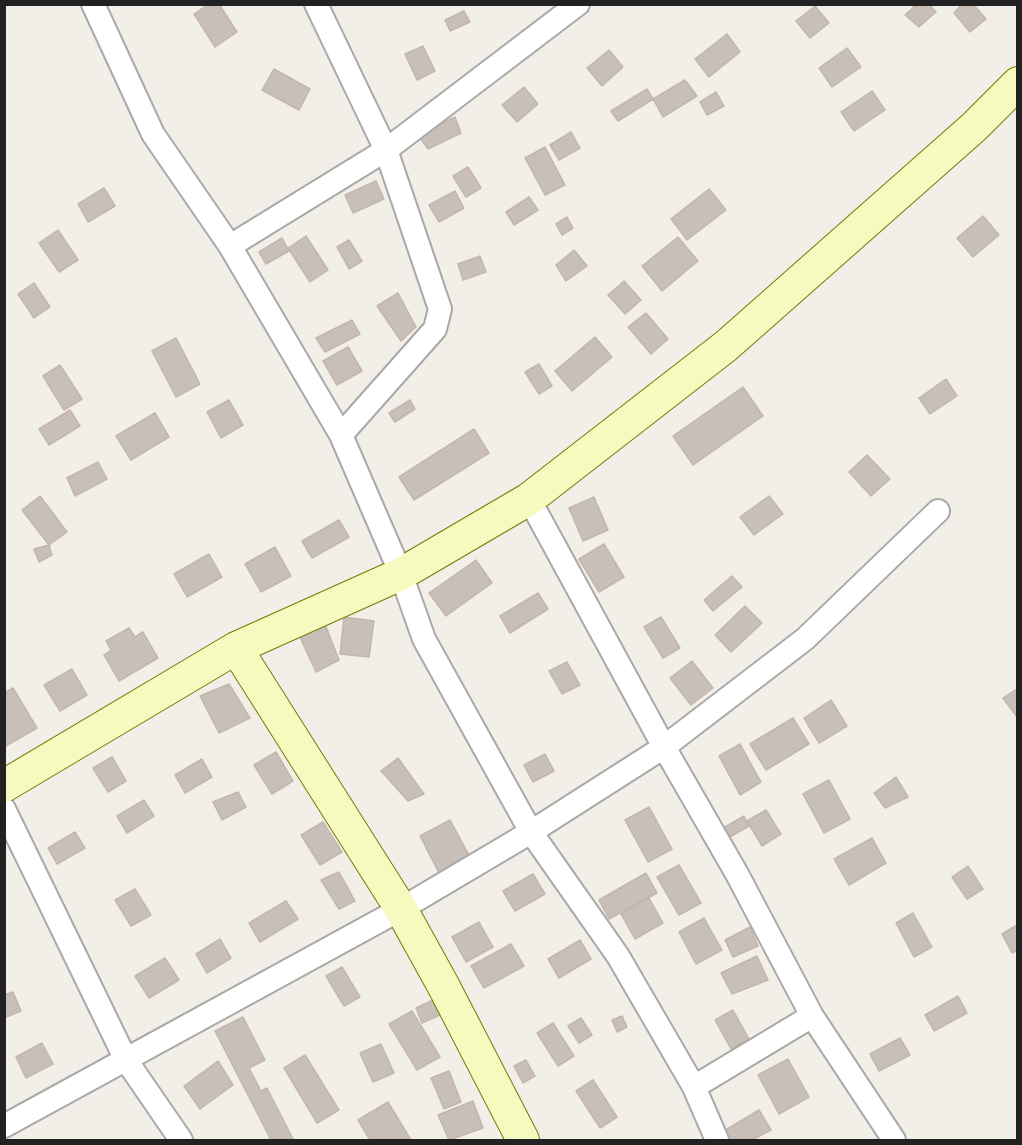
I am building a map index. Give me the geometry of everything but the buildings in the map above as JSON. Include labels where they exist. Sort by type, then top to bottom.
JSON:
[{"type":"street","points":[[93,4],[153,134],[230,246],[341,435],[401,574],[424,639],[531,832],[618,956],[694,1087],[717,1140]]},
{"type":"street","points":[[316,4],[386,150],[440,309],[435,329],[341,435]]},
{"type":"street","points":[[230,246],[386,150],[579,4]]},
{"type":"street","points":[[4,786],[236,648],[401,574],[529,499],[726,346],[974,127],[1017,83]]},
{"type":"street","points":[[529,499],[812,1016],[894,1140]]},
{"type":"street","points":[[4,1126],[401,909],[531,832],[663,747],[805,639],[938,511]]},
{"type":"street","points":[[236,648],[401,909],[523,1140]]},
{"type":"street","points":[[4,809],[126,1060],[181,1140]]},
{"type":"street","points":[[694,1087],[812,1016]]}]
